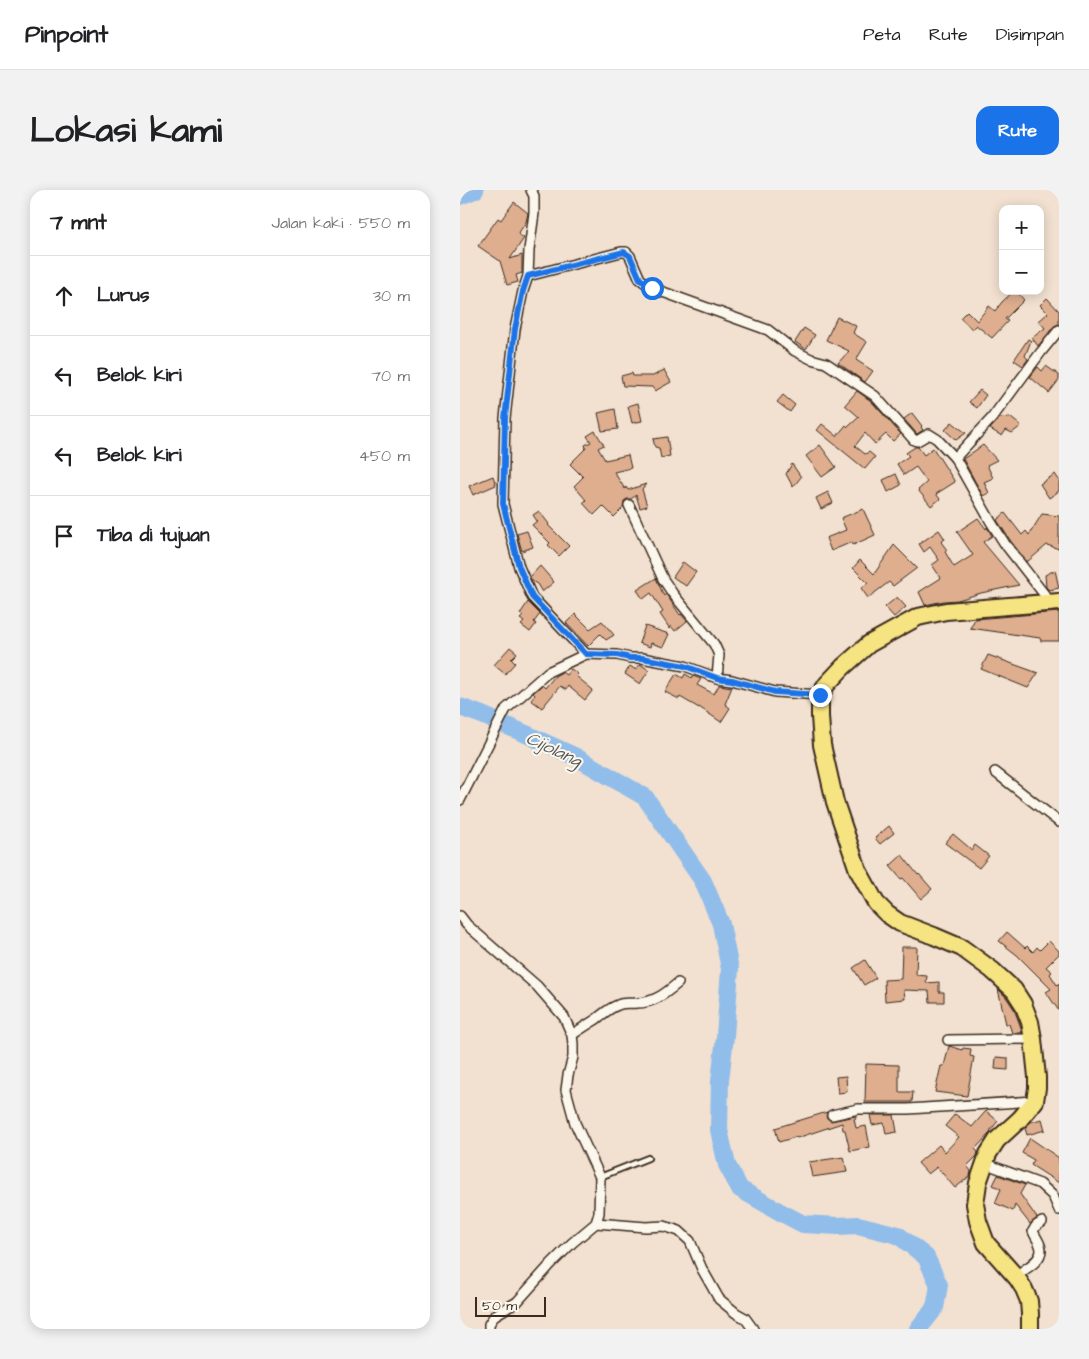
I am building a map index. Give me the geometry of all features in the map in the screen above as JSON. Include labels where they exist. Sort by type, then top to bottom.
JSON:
[{"type":"highway","points":[[1030,1329],[1029,1301],[1024,1289],[986,1243],[978,1221],[975,1204],[978,1183],[988,1154],[997,1140],[1020,1119],[1034,1102],[1037,1077],[1030,1022],[1023,1004],[1014,990],[992,970],[962,948],[900,924],[876,902],[858,870],[835,802],[822,744],[820,695],[827,684],[843,667],[869,644],[918,617],[946,611],[1055,603]]},
{"type":"street","points":[[533,193],[534,213],[528,276],[515,329],[505,418],[503,504],[519,567],[532,597],[586,654]]},
{"type":"street","points":[[528,276],[626,252],[630,256],[640,279],[652,288],[768,330],[795,351],[811,359],[826,363],[875,396],[914,440],[917,441],[929,434],[937,439],[955,458],[1005,544],[1055,603]]},
{"type":"street","points":[[955,458],[992,418],[1059,330]]},
{"type":"street","points":[[630,505],[663,579],[714,644],[719,655],[717,678]]},
{"type":"street","points":[[460,800],[506,709],[548,672],[586,654],[642,658],[685,666],[717,678],[732,680],[775,692],[820,695]]},
{"type":"street","points":[[995,772],[1059,822]]},
{"type":"street","points":[[460,916],[467,925],[537,986],[564,1017],[572,1035],[573,1057],[566,1090],[575,1123],[600,1178],[599,1213],[596,1223],[572,1243],[517,1302],[495,1315],[489,1324],[489,1329]]},
{"type":"street","points":[[572,1035],[610,1008],[619,1004],[637,1004],[650,1001],[663,995],[678,983]]},
{"type":"street","points":[[948,1040],[1033,1039]]},
{"type":"street","points":[[832,1115],[858,1109],[908,1109],[1034,1102]]},
{"type":"street","points":[[984,1163],[1040,1184],[1053,1196],[1059,1210]]},
{"type":"street","points":[[1015,1276],[1035,1262],[1040,1255],[1040,1247],[1033,1231],[1042,1222]]},
{"type":"street","points":[[596,1223],[664,1226],[679,1231],[690,1241],[702,1269],[719,1299],[745,1318],[753,1329]]},
{"type":"lane","points":[[600,1178],[648,1158]]},
{"type":"building","points":[[514,202],[528,213],[526,222],[518,234],[524,238],[510,259],[522,255],[522,273],[516,275],[518,282],[507,285],[500,261],[478,246],[498,218],[501,220]]},
{"type":"building","points":[[1010,295],[1020,295],[1024,300],[1005,319],[1008,321],[992,338],[976,325],[972,329],[960,318],[967,311],[977,321],[989,306],[995,311]]},
{"type":"building","points":[[1047,298],[1059,311],[1059,324],[1054,326],[1038,346],[1032,338],[1045,328],[1039,321],[1048,313],[1040,305]]},
{"type":"building","points":[[837,317],[856,326],[853,333],[867,342],[856,360],[873,371],[865,382],[838,363],[849,351],[826,340]]},
{"type":"building","points":[[804,328],[815,335],[806,349],[795,342]]},
{"type":"building","points":[[1028,339],[1031,341],[1025,356],[1028,359],[1023,366],[1014,360]]},
{"type":"building","points":[[1046,366],[1059,375],[1059,380],[1049,393],[1030,377],[1038,367],[1042,371]]},
{"type":"building","points":[[664,370],[671,382],[655,391],[652,387],[623,386],[621,376],[632,373],[633,376],[653,376]]},
{"type":"building","points":[[980,390],[986,395],[977,408],[969,402]]},
{"type":"building","points":[[857,391],[871,401],[901,434],[893,441],[886,434],[875,444],[865,433],[855,446],[865,454],[869,452],[875,457],[865,469],[817,430],[822,424],[837,436],[846,425],[848,427],[859,417],[845,405]]},
{"type":"building","points":[[783,395],[795,405],[790,412],[777,402]]},
{"type":"building","points":[[638,403],[642,421],[632,423],[628,406]]},
{"type":"building","points":[[615,409],[618,429],[602,431],[598,413]]},
{"type":"building","points":[[912,413],[923,430],[917,434],[904,419]]},
{"type":"building","points":[[1010,417],[1021,426],[1012,433],[1006,430],[1002,436],[990,429],[1000,418]]},
{"type":"building","points":[[952,422],[966,433],[956,440],[945,430]]},
{"type":"building","points":[[595,431],[604,445],[598,448],[605,460],[628,455],[631,468],[614,472],[625,489],[626,487],[628,490],[646,484],[642,489],[647,506],[640,508],[636,495],[624,501],[623,508],[614,517],[603,506],[594,515],[583,503],[586,500],[574,486],[583,477],[570,464],[586,448],[585,445],[591,442],[587,436]]},
{"type":"building","points":[[667,437],[670,456],[661,458],[659,448],[655,447],[653,439]]},
{"type":"building","points":[[820,445],[836,467],[822,477],[806,456]]},
{"type":"building","points":[[983,445],[997,460],[987,465],[993,478],[984,482],[989,493],[983,496],[963,459]]},
{"type":"building","points":[[918,447],[924,455],[933,448],[955,482],[936,494],[940,499],[931,506],[918,490],[927,482],[916,467],[904,475],[897,464],[909,456],[906,453]]},
{"type":"building","points":[[792,464],[801,477],[793,487],[786,474]]},
{"type":"building","points":[[896,474],[901,485],[888,492],[883,480]]},
{"type":"building","points":[[1055,474],[1059,480],[1059,491],[1049,498],[1040,484]]},
{"type":"building","points":[[493,476],[496,485],[473,495],[469,486]]},
{"type":"building","points":[[828,492],[833,503],[821,509],[816,498]]},
{"type":"building","points":[[863,509],[875,535],[853,545],[852,542],[831,551],[826,538],[846,530],[841,518]]},
{"type":"building","points":[[539,511],[548,525],[569,546],[559,556],[548,545],[550,543],[532,525],[537,521],[533,515]]},
{"type":"building","points":[[1005,513],[1022,535],[1026,531],[1029,535],[1042,514],[1059,516],[1059,549],[1047,545],[1027,562],[997,520]]},
{"type":"building","points":[[978,518],[986,529],[987,527],[992,536],[983,542],[1019,585],[958,600],[925,605],[919,592],[941,578],[932,565],[939,560],[930,547],[924,552],[919,544],[939,530],[945,539],[941,542],[947,550],[945,552],[954,567],[973,555],[957,532]]},
{"type":"building","points":[[527,531],[533,547],[522,551],[517,534]]},
{"type":"building","points":[[894,545],[917,568],[893,586],[889,582],[868,598],[861,588],[868,583],[853,568],[860,560],[874,574]]},
{"type":"building","points":[[683,562],[696,572],[686,586],[673,577]]},
{"type":"building","points":[[540,566],[554,582],[542,592],[530,577]]},
{"type":"building","points":[[1055,570],[1059,588],[1049,590],[1046,587],[1045,575]]},
{"type":"building","points":[[656,578],[664,596],[666,594],[680,615],[687,621],[675,631],[671,626],[670,629],[660,614],[663,612],[651,593],[643,599],[637,590]]},
{"type":"building","points":[[897,597],[906,607],[894,617],[885,607]]},
{"type":"building","points":[[528,602],[540,614],[530,632],[521,625],[524,622],[520,619],[523,616],[520,614]]},
{"type":"building","points":[[1059,612],[1059,641],[1041,641],[1040,638],[970,628],[975,619]]},
{"type":"building","points":[[575,614],[590,629],[602,621],[614,635],[606,640],[600,634],[588,646],[566,623]]},
{"type":"building","points":[[645,626],[669,634],[663,647],[651,643],[650,647],[639,643]]},
{"type":"building","points":[[510,647],[517,653],[511,659],[515,663],[505,674],[494,665]]},
{"type":"building","points":[[988,655],[1038,673],[1028,688],[981,669]]},
{"type":"building","points":[[640,664],[649,670],[640,684],[625,674],[630,666],[636,670]]},
{"type":"building","points":[[571,669],[578,674],[576,676],[593,690],[585,700],[568,686],[566,690],[560,686],[542,708],[531,700],[535,695],[533,693],[542,685],[545,688],[555,676],[562,672],[566,675]]},
{"type":"building","points":[[676,674],[683,678],[685,674],[692,678],[693,676],[701,679],[697,685],[714,694],[719,685],[732,687],[725,704],[730,708],[721,722],[699,707],[665,692]]},
{"type":"building","points":[[889,826],[894,833],[880,844],[875,838]]},
{"type":"building","points":[[953,834],[972,850],[975,845],[989,856],[979,868],[945,843]]},
{"type":"building","points":[[902,855],[932,889],[921,899],[890,866]]},
{"type":"building","points":[[1007,932],[1025,948],[1027,946],[1033,952],[1037,947],[1040,950],[1049,941],[1059,951],[1059,954],[1046,967],[1052,972],[1050,974],[1057,985],[1059,983],[1059,1011],[1046,992],[1051,989],[1017,955],[999,941]]},
{"type":"building","points":[[902,947],[917,947],[916,975],[927,976],[926,983],[939,982],[939,992],[944,992],[944,1002],[930,1002],[929,991],[904,990],[905,999],[885,1001],[884,980],[901,979]]},
{"type":"building","points":[[865,960],[876,978],[864,985],[853,968]]},
{"type":"building","points":[[998,989],[1014,1009],[1022,1033],[1012,1033],[1009,1024],[1006,1024]]},
{"type":"building","points":[[949,1046],[962,1050],[963,1048],[971,1049],[970,1056],[974,1057],[967,1096],[935,1092],[941,1066],[944,1066]]},
{"type":"building","points":[[996,1057],[1008,1058],[1008,1070],[995,1069]]},
{"type":"building","points":[[866,1064],[899,1065],[899,1092],[913,1092],[912,1102],[865,1102]]},
{"type":"building","points":[[846,1076],[847,1092],[838,1093],[836,1077]]},
{"type":"building","points":[[986,1111],[998,1121],[991,1132],[975,1149],[978,1152],[977,1156],[967,1166],[971,1171],[970,1176],[955,1188],[937,1167],[928,1174],[918,1163],[939,1145],[945,1152],[959,1137],[945,1126],[955,1114],[972,1127]]},
{"type":"building","points":[[827,1112],[826,1117],[831,1121],[856,1116],[854,1119],[856,1128],[866,1126],[870,1147],[850,1151],[842,1123],[779,1142],[775,1128]]},
{"type":"building","points":[[870,1115],[894,1115],[897,1132],[886,1134],[884,1123],[872,1125]]},
{"type":"building","points":[[1042,1119],[1045,1130],[1027,1135],[1025,1128],[1030,1122]]},
{"type":"building","points":[[1030,1138],[1059,1158],[1059,1183],[1031,1165],[1034,1160],[1022,1153]]},
{"type":"building","points":[[844,1157],[847,1172],[812,1177],[809,1162]]},
{"type":"building","points":[[998,1175],[1025,1185],[1020,1194],[1037,1218],[1030,1224],[1015,1205],[1013,1211],[995,1203],[1001,1189],[993,1185]]},
{"type":"waterway","points":[[460,196],[475,190]]},
{"type":"waterway","name":"Cijolang","points":[[460,707],[576,757],[645,797],[703,881],[721,924],[730,969],[720,1081],[719,1130],[727,1165],[740,1189],[803,1224],[858,1225],[898,1235],[926,1257],[939,1285],[935,1308],[918,1329]]},
{"type":"route","points":[[652,288],[640,279],[630,256],[626,252],[528,276],[515,329],[505,418],[503,504],[519,567],[525,582],[532,597],[586,654],[642,658],[685,666],[717,678],[732,680],[775,692],[820,695]]}]
